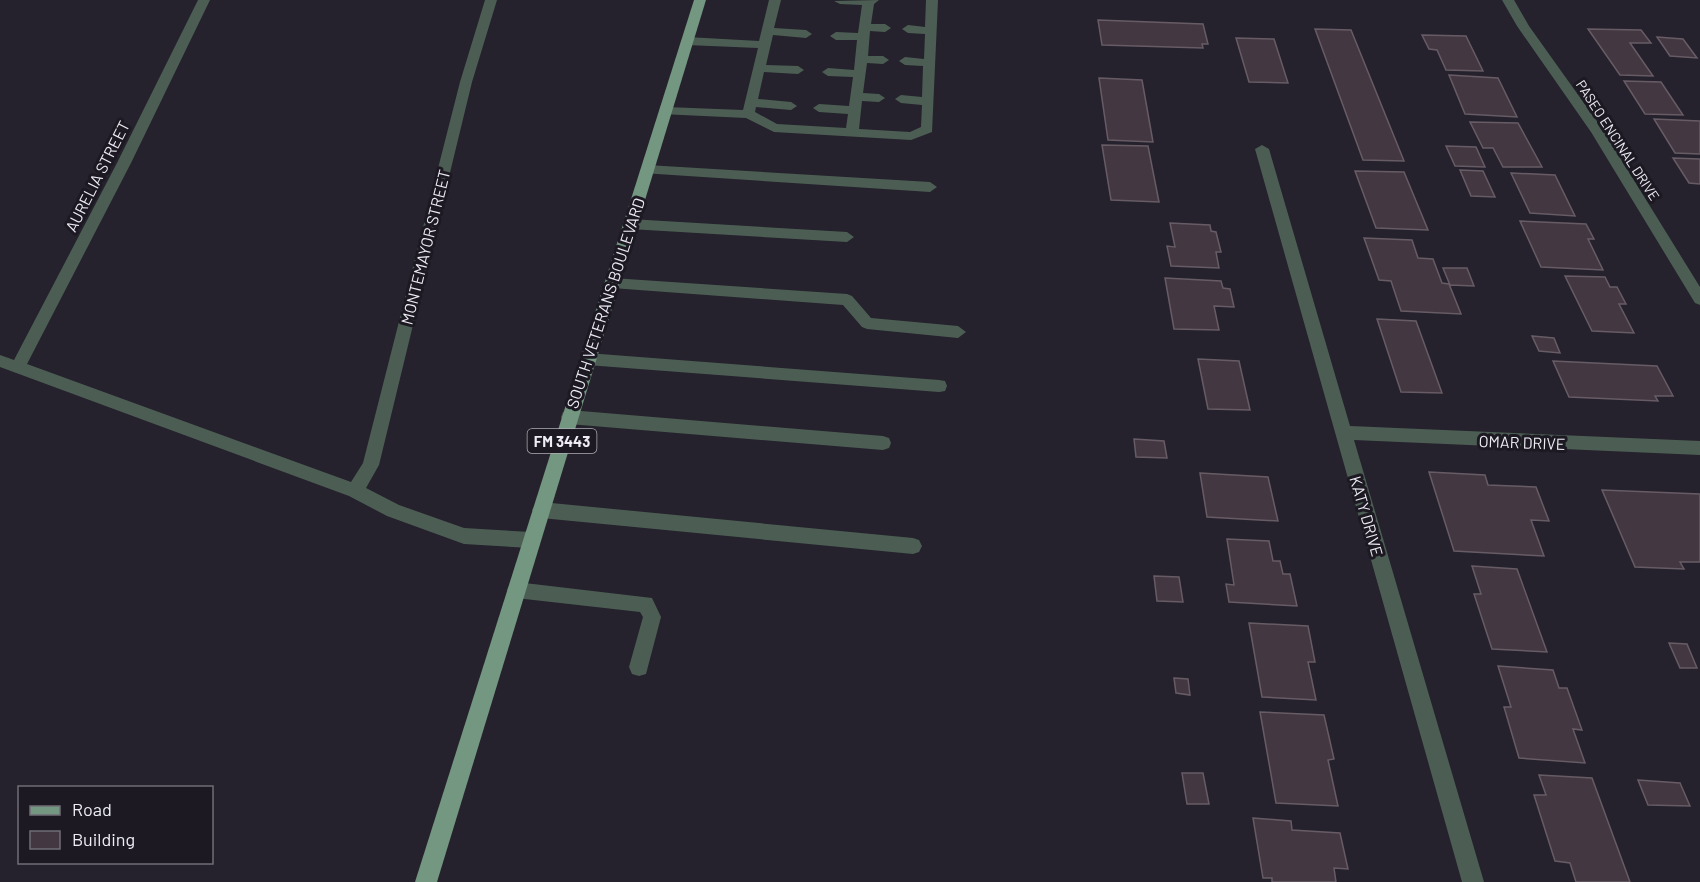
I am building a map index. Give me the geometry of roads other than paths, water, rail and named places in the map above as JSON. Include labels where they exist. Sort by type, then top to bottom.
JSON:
[{"type":"main road","name":"SOUTH VETERANS BOULEVARD","points":[[426,882],[700,0]]},
{"type":"street","name":"AURELIA STREET","points":[[18,366],[124,163],[204,0]]},
{"type":"street","name":"MONTEMAYOR STREET","points":[[355,491],[371,465],[466,82],[491,0]]},
{"type":"street","points":[[749,109],[775,0]]},
{"type":"street","points":[[749,109],[774,128],[911,136],[927,129],[932,0]]},
{"type":"street","name":"PASEO ENCINAL DRIVE","points":[[1508,0],[1523,26],[1596,130],[1700,299]]},
{"type":"street","points":[[840,1],[870,1],[852,133]]},
{"type":"street","points":[[836,36],[885,28]]},
{"type":"street","points":[[908,29],[931,31]]},
{"type":"street","points":[[768,31],[806,34]]},
{"type":"street","points":[[687,40],[764,45]]},
{"type":"street","points":[[861,59],[883,60]]},
{"type":"street","points":[[904,61],[930,63]]},
{"type":"street","points":[[759,68],[798,70]]},
{"type":"street","points":[[828,72],[859,74]]},
{"type":"street","points":[[819,108],[879,98]]},
{"type":"street","points":[[901,99],[928,101]]},
{"type":"street","points":[[666,111],[790,106]]},
{"type":"street","name":"KATY DRIVE","points":[[1262,149],[1473,882]]},
{"type":"street","points":[[647,170],[930,187]]},
{"type":"street","points":[[630,224],[847,237]]},
{"type":"street","points":[[612,283],[847,300],[867,323],[958,332]]},
{"type":"street","points":[[587,359],[939,386]]},
{"type":"street","points":[[0,361],[355,491],[393,511],[464,536],[531,540]]},
{"type":"street","points":[[569,417],[883,443]]},
{"type":"street","name":"OMAR DRIVE","points":[[1344,433],[1700,448]]},
{"type":"street","points":[[540,510],[913,546]]},
{"type":"street","points":[[516,590],[646,604],[652,617],[639,667]]}]
